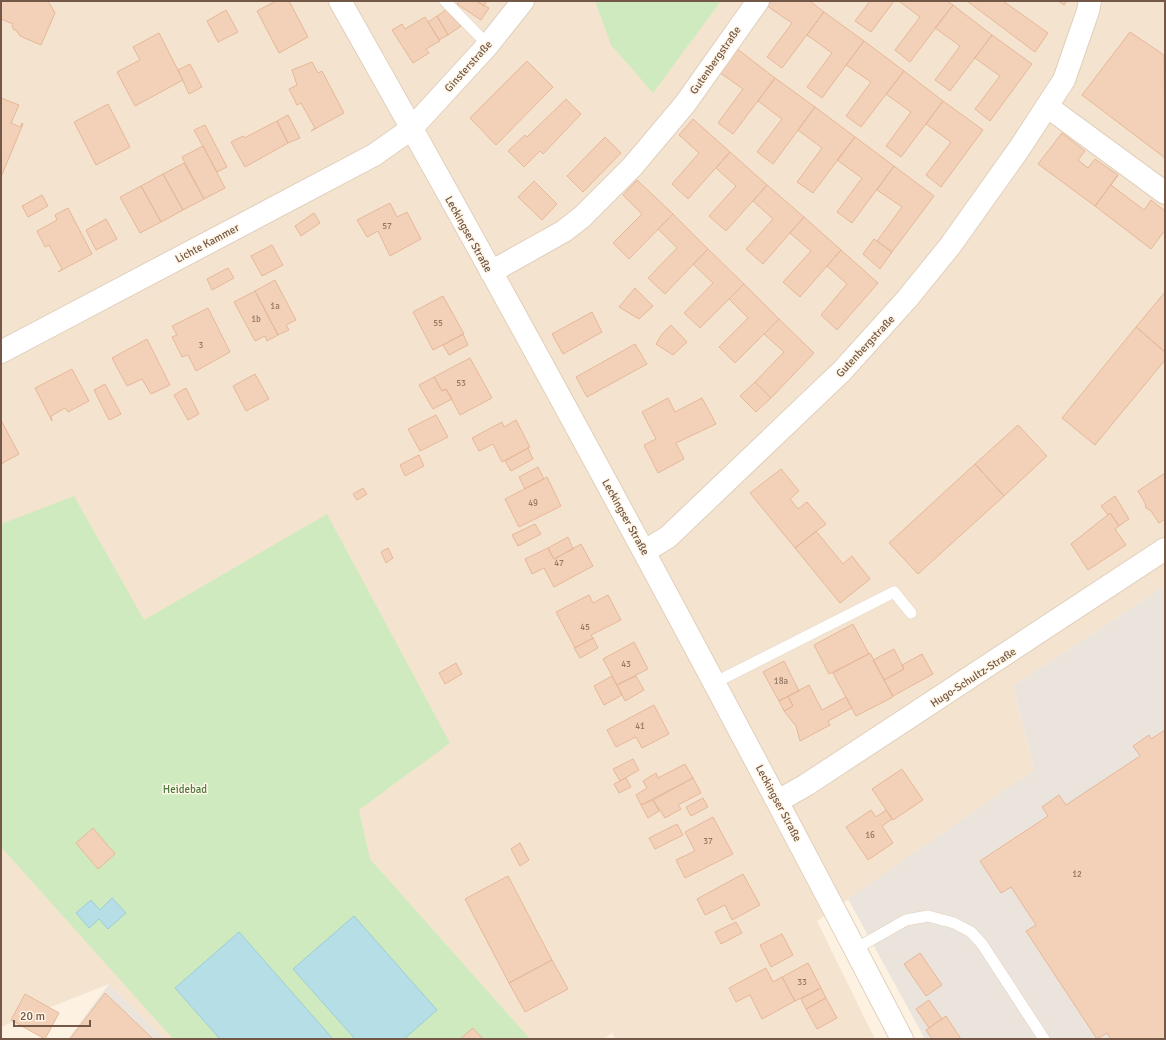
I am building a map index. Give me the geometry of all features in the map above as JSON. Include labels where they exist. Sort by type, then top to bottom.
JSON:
[{"type":"street","name":"Leckingser Straße","points":[[340,1],[644,551],[778,801],[902,1039]]},
{"type":"street","name":"Ginsterstraße","points":[[411,130],[488,45],[523,1]]},
{"type":"street","name":"Gutenbergstraße","points":[[491,272],[564,231],[582,217],[626,173],[685,104],[758,1]]},
{"type":"street","name":"Gutenbergstraße","points":[[644,551],[668,537],[842,371],[907,299],[950,246],[1048,106],[1064,80],[1088,12],[1090,1]]},
{"type":"street","points":[[1048,106],[1165,193]]},
{"type":"street","name":"Lichte Kammer","points":[[1,352],[374,155],[411,130]]},
{"type":"street","name":"Hugo-Schultz-Straße","points":[[778,801],[806,785],[951,691],[1165,549]]},
{"type":"lane","points":[[445,1],[488,45]]},
{"type":"lane","points":[[714,683],[894,592],[911,613]]},
{"type":"lane","points":[[855,949],[906,920],[928,916],[954,923],[972,932],[982,944],[1044,1039]]},
{"type":"shaded area","points":[[1,1],[1165,1],[1165,586],[1013,686],[1034,770],[817,921],[875,1039],[615,1039],[612,1033],[604,1039],[164,1039],[109,984],[1,1027]]},
{"type":"shaded area","points":[[1165,586],[1165,1039],[925,1039],[848,899],[1034,770],[1013,686]]},
{"type":"shaded area","points":[[109,984],[164,1039],[68,1039]]},
{"type":"green space","points":[[595,1],[721,1],[653,93],[611,45]]},
{"type":"green space","name":"Heidebad","points":[[74,496],[144,620],[327,514],[450,743],[359,810],[370,859],[530,1039],[173,1039],[1,847],[1,524]]},
{"type":"water","points":[[112,898],[126,913],[108,929],[99,919],[89,928],[76,913],[91,900],[100,910]]},
{"type":"water","points":[[354,916],[437,1010],[404,1039],[355,1039],[293,969]]},
{"type":"water","points":[[239,932],[333,1039],[220,1039],[175,988]]},
{"type":"building","points":[[1,1],[48,1],[55,13],[41,45],[20,36],[16,30],[14,30],[12,26],[13,24],[1,19]]},
{"type":"building","points":[[276,1],[289,1],[308,37],[279,53],[257,11]]},
{"type":"building","points":[[459,1],[476,1],[489,8],[481,20],[457,4]]},
{"type":"building","points":[[476,1],[487,1],[484,6]]},
{"type":"building","points":[[771,1],[810,1],[824,12],[782,68],[767,57],[792,23],[767,6]]},
{"type":"building","points":[[870,1],[894,1],[871,32],[855,21]]},
{"type":"building","points":[[899,1],[947,1],[953,5],[910,62],[895,50],[920,17]]},
{"type":"building","points":[[967,1],[1003,1],[1048,33],[1035,52]]},
{"type":"building","points":[[1058,1],[1067,1],[1064,5]]},
{"type":"building","points":[[953,5],[992,35],[950,91],[935,80],[960,46],[935,28]]},
{"type":"building","points":[[226,10],[238,32],[218,42],[207,21]]},
{"type":"building","points":[[446,10],[461,26],[448,35],[437,16]]},
{"type":"building","points":[[824,12],[864,41],[822,98],[807,87],[832,53],[807,35]]},
{"type":"building","points":[[437,16],[448,35],[439,40],[428,22]]},
{"type":"building","points":[[425,17],[440,41],[426,49],[429,53],[413,63],[392,30],[402,24],[405,29]]},
{"type":"building","points":[[1130,32],[1164,55],[1165,158],[1082,95]]},
{"type":"building","points":[[159,33],[183,80],[135,106],[117,72],[140,60],[133,47]]},
{"type":"building","points":[[992,35],[1032,64],[990,121],[975,109],[1000,76],[975,58]]},
{"type":"building","points":[[864,41],[904,71],[861,127],[846,116],[871,82],[846,65]]},
{"type":"building","points":[[736,48],[775,78],[733,134],[718,123],[743,89],[719,72]]},
{"type":"building","points":[[527,61],[553,87],[496,145],[470,118]]},
{"type":"building","points":[[312,62],[318,73],[322,71],[344,113],[311,131],[315,128],[301,103],[297,105],[289,89],[297,85],[292,70]]},
{"type":"building","points":[[190,64],[202,87],[189,94],[178,70]]},
{"type":"building","points":[[904,71],[943,101],[901,157],[886,146],[911,112],[886,94]]},
{"type":"building","points":[[775,78],[815,107],[773,164],[757,152],[782,119],[758,101]]},
{"type":"building","points":[[1,98],[19,105],[11,123],[20,127],[22,123],[23,124],[1,177]]},
{"type":"building","points":[[566,99],[581,114],[543,154],[540,151],[524,167],[508,151],[525,135],[527,137]]},
{"type":"building","points":[[943,101],[983,130],[941,187],[926,175],[951,142],[926,124]]},
{"type":"building","points":[[108,104],[130,147],[96,165],[74,122]]},
{"type":"building","points":[[815,107],[855,137],[813,193],[797,182],[822,148],[798,130]]},
{"type":"building","points":[[288,115],[300,138],[288,143],[277,121]]},
{"type":"building","points":[[693,119],[730,152],[688,199],[672,184],[699,153],[679,135]]},
{"type":"building","points":[[277,121],[288,143],[245,167],[231,142],[243,136],[244,138]]},
{"type":"building","points":[[205,125],[227,167],[217,172],[194,130]]},
{"type":"building","points":[[1062,133],[1085,151],[1078,160],[1088,168],[1095,159],[1118,175],[1095,206],[1038,164]]},
{"type":"building","points":[[605,137],[621,153],[583,192],[567,176]]},
{"type":"building","points":[[855,137],[894,166],[852,223],[837,212],[862,178],[837,160]]},
{"type":"building","points":[[203,146],[225,188],[204,199],[182,157]]},
{"type":"building","points":[[730,152],[767,185],[726,231],[709,216],[736,186],[716,168]]},
{"type":"building","points":[[184,163],[204,199],[183,210],[163,174]]},
{"type":"building","points":[[894,166],[934,196],[892,252],[877,241],[902,207],[877,190]]},
{"type":"building","points":[[163,174],[183,210],[161,222],[141,186]]},
{"type":"building","points":[[1118,175],[1111,185],[1144,210],[1151,200],[1165,211],[1165,230],[1151,249],[1095,206]]},
{"type":"building","points":[[637,180],[673,214],[629,259],[613,243],[642,214],[623,195]]},
{"type":"building","points":[[534,181],[557,204],[542,220],[518,197]]},
{"type":"building","points":[[767,185],[804,217],[763,264],[746,249],[773,219],[753,201]]},
{"type":"building","points":[[141,186],[161,222],[140,233],[120,197]]},
{"type":"building","points":[[42,195],[48,206],[28,217],[22,206]]},
{"type":"building","points":[[390,203],[397,217],[407,212],[421,239],[390,256],[378,231],[367,237],[357,220]]},
{"type":"building","points":[[68,208],[92,254],[58,272],[62,269],[49,245],[45,247],[37,231],[57,220],[55,215]]},
{"type":"building","points":[[314,213],[320,223],[301,236],[295,226]]},
{"type":"building","points":[[673,214],[708,249],[665,294],[648,278],[677,248],[658,229]]},
{"type":"building","points":[[804,217],[841,250],[800,297],[783,282],[811,251],[790,233]]},
{"type":"building","points":[[106,219],[117,239],[96,250],[86,230]]},
{"type":"building","points":[[874,239],[892,252],[880,269],[863,254]]},
{"type":"building","points":[[272,245],[283,265],[262,276],[251,256]]},
{"type":"building","points":[[708,249],[744,284],[700,328],[684,313],[713,283],[693,264]]},
{"type":"building","points":[[841,250],[878,283],[837,330],[821,315],[847,284],[827,266]]},
{"type":"building","points":[[228,268],[234,278],[212,290],[207,279]]},
{"type":"building","points":[[275,280],[296,320],[286,325],[289,330],[278,335],[255,291]]},
{"type":"building","points":[[744,284],[779,319],[735,363],[719,347],[748,318],[729,299]]},
{"type":"building","points":[[635,288],[653,306],[639,319],[619,307]]},
{"type":"building","points":[[255,291],[278,335],[267,341],[265,336],[255,341],[234,302]]},
{"type":"building","points":[[1165,292],[1165,352],[1136,327]]},
{"type":"building","points":[[443,296],[464,334],[433,350],[413,312]]},
{"type":"building","points":[[208,308],[230,352],[196,371],[188,355],[182,357],[172,337],[177,335],[172,326]]},
{"type":"building","points":[[592,312],[602,332],[563,354],[552,334]]},
{"type":"building","points":[[779,319],[814,353],[771,398],[755,382],[784,352],[764,334]]},
{"type":"building","points":[[671,325],[687,342],[673,355],[656,344],[662,334]]},
{"type":"building","points":[[1136,327],[1165,352],[1165,360],[1095,445],[1062,418]]},
{"type":"building","points":[[463,334],[468,345],[449,355],[443,345]]},
{"type":"building","points":[[147,339],[170,385],[151,394],[142,379],[127,386],[112,358]]},
{"type":"building","points":[[635,344],[647,364],[587,397],[576,377]]},
{"type":"building","points":[[470,358],[492,398],[460,415],[446,389],[442,391],[434,377]]},
{"type":"building","points":[[72,369],[89,401],[68,412],[65,408],[51,416],[52,421],[35,388]]},
{"type":"building","points":[[255,374],[269,399],[246,411],[233,386]]},
{"type":"building","points":[[434,377],[442,391],[446,389],[452,399],[433,409],[419,385]]},
{"type":"building","points":[[755,382],[771,398],[756,412],[740,396]]},
{"type":"building","points":[[105,384],[121,414],[109,420],[94,390]]},
{"type":"building","points":[[186,388],[199,414],[188,420],[174,395]]},
{"type":"building","points":[[668,398],[675,412],[702,398],[716,424],[676,443],[684,459],[658,473],[644,445],[656,439],[642,412]]},
{"type":"building","points":[[436,415],[448,437],[420,451],[408,429]]},
{"type":"building","points":[[1,420],[19,454],[1,464]]},
{"type":"building","points":[[516,420],[530,447],[502,462],[493,444],[479,451],[472,438],[502,422],[504,427]]},
{"type":"building","points":[[1018,425],[1047,456],[1004,496],[975,464]]},
{"type":"building","points":[[528,448],[533,459],[511,471],[505,461]]},
{"type":"building","points":[[419,455],[424,466],[405,476],[400,465]]},
{"type":"building","points":[[975,464],[1004,496],[918,574],[889,543]]},
{"type":"building","points":[[538,467],[544,479],[525,489],[519,477]]},
{"type":"building","points":[[781,469],[799,491],[790,499],[798,509],[807,502],[826,524],[795,548],[750,493]]},
{"type":"building","points":[[1165,473],[1165,519],[1159,523],[1151,511],[1146,508],[1145,503],[1138,491]]},
{"type":"building","points":[[547,477],[561,506],[519,527],[505,499]]},
{"type":"building","points":[[363,488],[367,494],[357,500],[353,494]]},
{"type":"building","points":[[1115,496],[1129,519],[1119,526],[1110,513],[1108,515],[1101,506]]},
{"type":"building","points":[[1110,513],[1119,526],[1115,529],[1126,545],[1088,570],[1071,544]]},
{"type":"building","points":[[535,524],[541,534],[518,546],[512,535]]},
{"type":"building","points":[[816,531],[843,564],[852,556],[870,579],[840,603],[795,548]]},
{"type":"building","points":[[568,537],[573,549],[554,559],[548,548]]},
{"type":"building","points":[[581,544],[593,566],[554,587],[544,568],[532,574],[525,559],[548,548],[554,559]]},
{"type":"building","points":[[388,548],[393,558],[386,563],[381,552]]},
{"type":"building","points":[[589,595],[593,603],[608,595],[621,620],[591,635],[593,638],[575,648],[556,612]]},
{"type":"building","points":[[853,624],[869,654],[829,674],[814,645]]},
{"type":"building","points":[[593,638],[598,648],[580,658],[574,648]]},
{"type":"building","points":[[634,642],[648,669],[617,685],[603,659]]},
{"type":"building","points":[[894,649],[904,669],[884,680],[873,660]]},
{"type":"building","points":[[870,653],[893,697],[856,716],[833,673]]},
{"type":"building","points":[[922,654],[933,674],[893,696],[884,680],[904,669],[902,665]]},
{"type":"building","points":[[784,661],[799,691],[779,701],[763,672]]},
{"type":"building","points":[[456,663],[462,674],[445,684],[439,673]]},
{"type":"building","points":[[612,676],[622,695],[604,705],[594,686]]},
{"type":"building","points":[[636,676],[644,690],[625,701],[617,685]]},
{"type":"building","points":[[809,685],[822,710],[846,697],[852,708],[828,721],[830,725],[800,741],[796,726],[784,711],[793,706],[788,696]]},
{"type":"building","points":[[788,696],[793,706],[784,711],[779,701]]},
{"type":"building","points":[[654,705],[669,734],[642,748],[636,737],[616,747],[607,730]]},
{"type":"building","points":[[1165,730],[1165,1039],[1111,1039],[1107,1033],[1097,1039],[1026,931],[1036,925],[1011,887],[1001,893],[980,861],[1048,816],[1042,807],[1059,795],[1066,805],[1140,756],[1133,746],[1149,735],[1151,739]]},
{"type":"building","points":[[633,759],[639,770],[620,781],[613,769]]},
{"type":"building","points":[[685,764],[693,778],[641,805],[636,795],[647,788],[643,781],[656,773],[658,778]]},
{"type":"building","points":[[902,769],[923,800],[893,820],[872,789]]},
{"type":"building","points":[[626,778],[631,787],[619,793],[614,784]]},
{"type":"building","points":[[693,778],[701,793],[678,805],[681,809],[665,818],[653,800]]},
{"type":"building","points":[[703,798],[708,807],[691,816],[686,807]]},
{"type":"building","points":[[653,800],[659,811],[648,818],[641,805]]},
{"type":"building","points":[[871,810],[876,817],[886,810],[892,819],[882,826],[893,843],[868,860],[846,827]]},
{"type":"building","points":[[713,817],[733,854],[685,878],[676,860],[695,851],[685,832]]},
{"type":"building","points":[[677,824],[683,835],[655,849],[649,838]]},
{"type":"building","points":[[93,828],[115,854],[98,869],[76,843]]},
{"type":"building","points":[[520,843],[529,860],[520,866],[511,849]]},
{"type":"building","points":[[743,874],[760,905],[732,920],[725,905],[705,915],[697,899]]},
{"type":"building","points":[[508,876],[552,960],[509,983],[465,899]]},
{"type":"building","points":[[736,922],[742,933],[721,944],[715,932]]},
{"type":"building","points":[[782,934],[793,955],[771,967],[760,945]]},
{"type":"building","points":[[920,953],[942,985],[926,996],[904,964]]},
{"type":"building","points":[[552,960],[568,989],[525,1012],[509,983]]},
{"type":"building","points":[[808,963],[821,988],[795,1001],[782,977]]},
{"type":"building","points":[[766,968],[773,982],[782,977],[795,1001],[762,1019],[750,995],[736,1002],[729,988]]},
{"type":"building","points":[[821,988],[826,998],[806,1009],[801,999]]},
{"type":"building","points":[[105,993],[153,1039],[70,1039]]},
{"type":"building","points":[[25,994],[59,1013],[45,1039],[11,1020]]},
{"type":"building","points":[[826,998],[837,1018],[817,1029],[806,1009]]},
{"type":"building","points":[[929,1000],[942,1019],[929,1028],[916,1009]]},
{"type":"building","points":[[946,1016],[961,1039],[932,1039],[926,1030]]},
{"type":"building","points":[[473,1028],[483,1039],[460,1039]]}]
